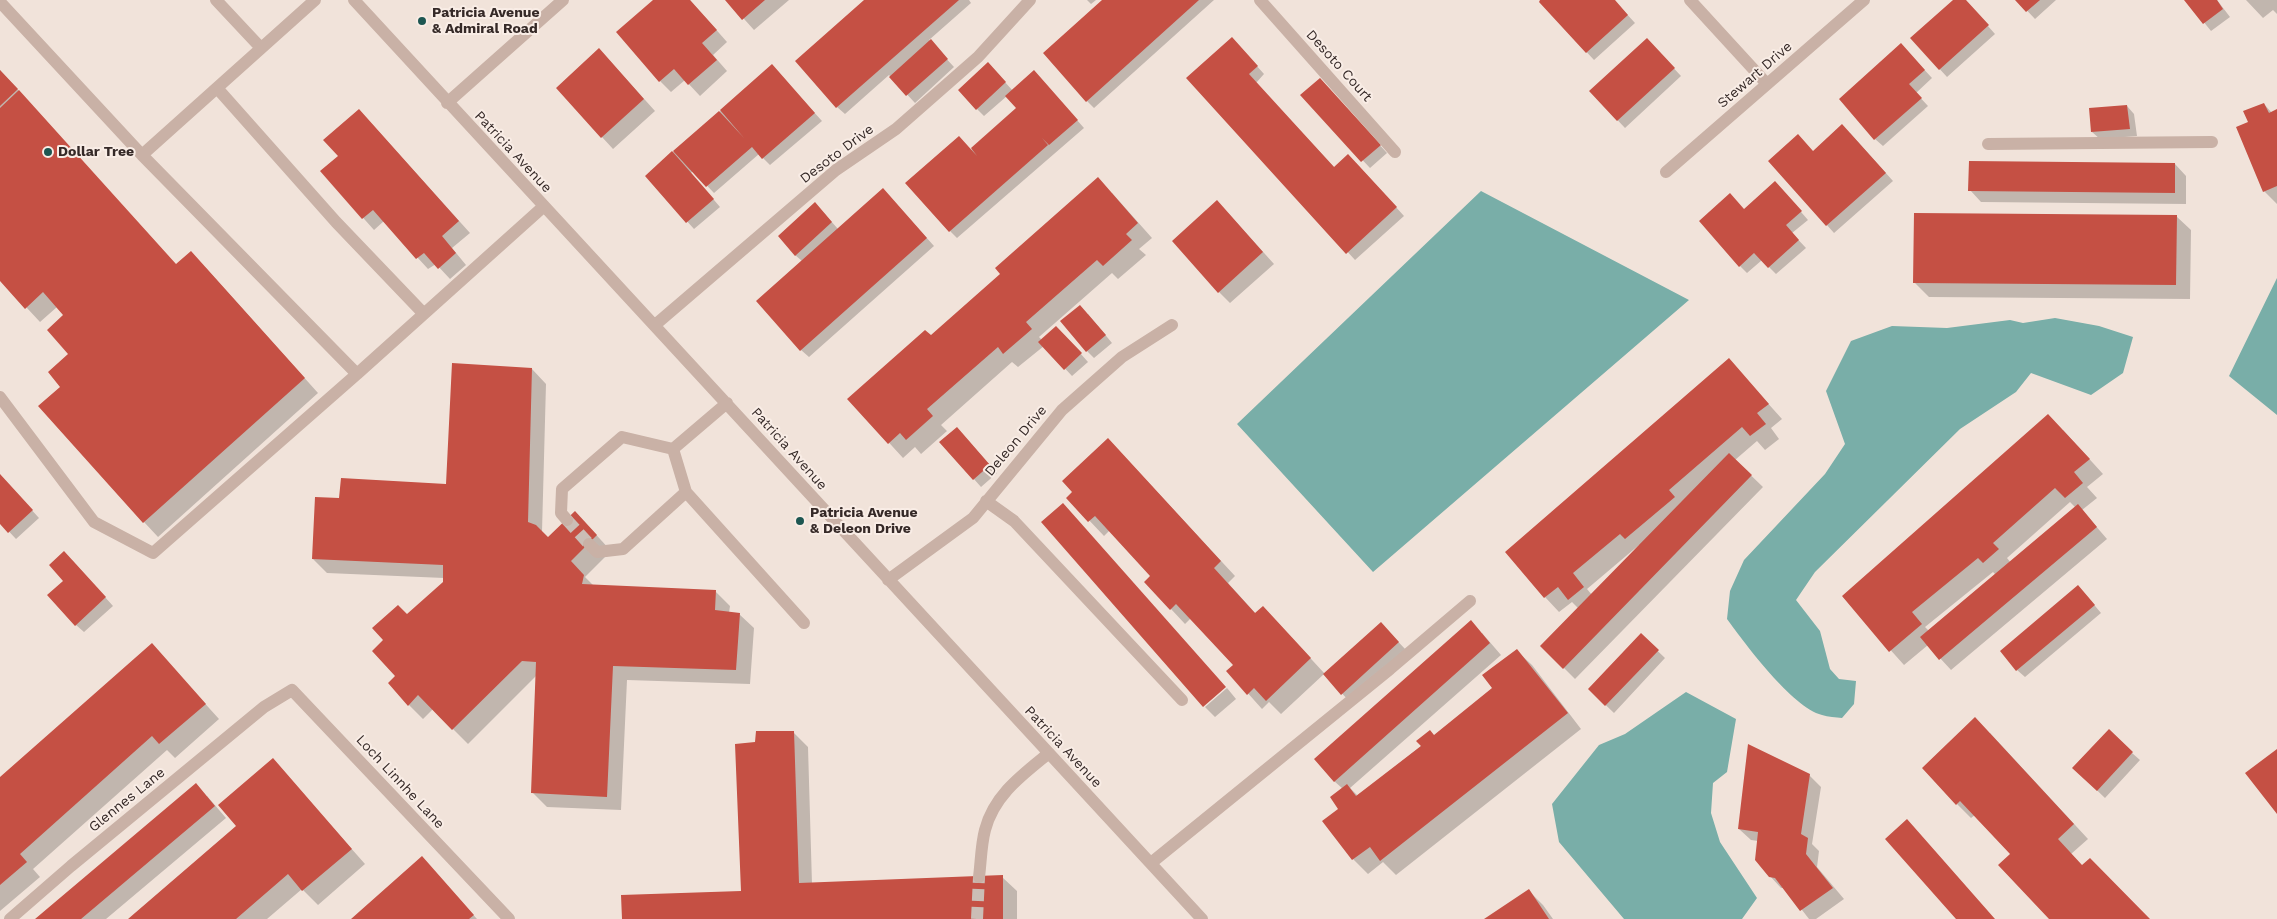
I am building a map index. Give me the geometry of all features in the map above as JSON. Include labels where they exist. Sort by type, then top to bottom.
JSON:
[{"type":"street","points":[[216,0],[261,48]]},
{"type":"street","points":[[142,155],[315,0]]},
{"type":"street","name":"Patricia Avenue","points":[[354,0],[1202,919]]},
{"type":"street","points":[[447,102],[564,0]]},
{"type":"street","name":"Desoto Drive","points":[[655,325],[836,170],[896,129],[978,57],[1030,0]]},
{"type":"street","name":"Desoto Court","points":[[1260,0],[1395,152]]},
{"type":"street","points":[[1690,0],[1767,84]]},
{"type":"street","name":"Stewart Drive","points":[[1666,172],[1864,0]]},
{"type":"street","points":[[0,2],[142,155],[357,374]]},
{"type":"street","points":[[217,88],[336,222],[424,314]]},
{"type":"street","points":[[1988,144],[2212,142]]},
{"type":"street","points":[[0,398],[94,522],[153,553],[543,207]]},
{"type":"street","name":"Deleon Drive","points":[[888,580],[973,518],[1062,410],[1122,357],[1172,325]]},
{"type":"street","points":[[673,450],[727,403]]},
{"type":"street","points":[[567,520],[561,514],[562,489],[622,437],[673,450]]},
{"type":"street","points":[[673,450],[686,492],[804,623]]},
{"type":"street","points":[[589,544],[597,552],[623,549],[686,492]]},
{"type":"street","points":[[986,501],[1021,528],[1182,700]]},
{"type":"street","points":[[1151,863],[1390,669],[1470,601]]},
{"type":"street","name":"Loch Linnhe Lane","points":[[264,707],[292,690],[509,919]]},
{"type":"street","name":"Glennes Lane","points":[[10,919],[71,866],[264,707]]},
{"type":"street","points":[[979,877],[985,830],[996,804],[1011,784],[1049,754]]},
{"type":"water","points":[[1481,191],[1689,300],[1373,572],[1237,424]]},
{"type":"water","points":[[2277,278],[2277,415],[2229,376]]},
{"type":"water","points":[[2055,318],[2099,326],[2133,337],[2123,373],[2091,395],[2031,373],[2016,392],[1960,429],[1815,572],[1796,600],[1820,631],[1830,669],[1839,679],[1856,681],[1854,704],[1842,718],[1824,716],[1810,710],[1770,674],[1727,619],[1730,591],[1744,560],[1825,474],[1845,444],[1826,391],[1851,341],[1892,326],[1947,328],[2010,320],[2023,323]]},
{"type":"water","points":[[1686,692],[1736,719],[1727,772],[1713,783],[1711,813],[1720,842],[1757,898],[1742,919],[1624,919],[1559,842],[1552,804],[1599,745],[1625,734]]},
{"type":"building","points":[[653,0],[690,0],[717,30],[702,43],[717,60],[688,85],[674,69],[659,82],[616,32]]},
{"type":"building","points":[[725,0],[765,0],[742,20]]},
{"type":"building","points":[[864,0],[959,0],[836,108],[795,61]]},
{"type":"building","points":[[1102,0],[1199,0],[1086,102],[1043,53]]},
{"type":"building","points":[[1540,0],[1615,0],[1628,15],[1586,53],[1539,2]]},
{"type":"building","points":[[1953,0],[1966,0],[1989,25],[1939,70],[1910,38]]},
{"type":"building","points":[[2015,0],[2040,0],[2026,12]]},
{"type":"building","points":[[2184,0],[2217,0],[2223,9],[2203,24]]},
{"type":"building","points":[[1232,37],[1258,66],[1249,74],[1334,167],[1348,154],[1397,207],[1346,254],[1186,78]]},
{"type":"building","points":[[1647,38],[1675,68],[1617,121],[1589,91]]},
{"type":"building","points":[[931,39],[948,59],[906,96],[889,77]]},
{"type":"building","points":[[1901,43],[1925,70],[1909,84],[1922,98],[1874,140],[1839,99]]},
{"type":"building","points":[[599,48],[644,99],[601,138],[556,88]]},
{"type":"building","points":[[988,62],[1006,82],[976,110],[958,90]]},
{"type":"building","points":[[772,64],[815,113],[762,159],[752,147],[706,187],[673,151],[719,111],[744,138],[720,110]]},
{"type":"building","points":[[0,70],[18,89],[0,106]]},
{"type":"building","points":[[1034,70],[1078,120],[1049,145],[1042,138],[1048,145],[949,232],[905,183],[959,136],[977,156],[971,148],[1016,108],[1005,96]]},
{"type":"building","points":[[1320,78],[1381,145],[1361,162],[1300,95]]},
{"type":"building","points":[[19,90],[176,264],[191,251],[305,378],[143,523],[38,406],[60,387],[48,372],[68,354],[47,330],[63,315],[43,292],[25,309],[0,281],[0,108]]},
{"type":"building","points":[[2264,103],[2269,113],[2277,109],[2277,186],[2263,192],[2236,127],[2248,122],[2243,111]]},
{"type":"building","points":[[2127,105],[2130,129],[2091,132],[2089,108]]},
{"type":"building","points":[[359,109],[459,221],[442,236],[456,253],[438,269],[424,253],[416,259],[373,210],[362,219],[320,171],[338,156],[323,140]]},
{"type":"building","points":[[1842,124],[1886,173],[1826,226],[1768,161],[1798,134],[1813,151]]},
{"type":"building","points":[[672,151],[714,199],[686,223],[645,176]]},
{"type":"building","points":[[1969,161],[2175,163],[2175,193],[1968,191]]},
{"type":"building","points":[[1098,177],[1138,223],[1126,234],[1132,240],[1103,266],[1097,260],[1026,322],[1032,329],[1003,354],[998,347],[927,409],[933,416],[906,440],[900,433],[888,444],[847,399],[925,330],[931,335],[1000,274],[995,268]]},
{"type":"building","points":[[1775,181],[1802,211],[1786,225],[1799,240],[1768,268],[1754,253],[1739,267],[1699,221],[1730,193],[1744,209]]},
{"type":"building","points":[[883,188],[927,238],[800,351],[756,301]]},
{"type":"building","points":[[1217,200],[1263,252],[1218,293],[1172,241]]},
{"type":"building","points":[[815,202],[832,222],[795,256],[778,236]]},
{"type":"building","points":[[1914,213],[2177,215],[2176,285],[1913,283]]},
{"type":"building","points":[[1080,305],[1106,335],[1086,352],[1060,321]]},
{"type":"building","points":[[1056,326],[1082,353],[1064,370],[1038,342]]},
{"type":"building","points":[[1729,358],[1769,404],[1757,413],[1766,424],[1750,436],[1742,427],[1669,490],[1675,497],[1625,539],[1620,534],[1573,573],[1584,587],[1568,600],[1558,587],[1544,598],[1505,552]]},
{"type":"building","points":[[452,363],[532,368],[528,522],[536,525],[548,537],[575,511],[597,535],[571,561],[584,575],[582,584],[716,590],[715,610],[740,613],[736,670],[613,666],[607,797],[531,793],[536,662],[522,661],[452,730],[418,695],[408,706],[388,683],[395,676],[372,651],[383,640],[372,628],[398,605],[407,614],[443,582],[443,565],[312,559],[315,497],[339,498],[341,478],[446,484]]},
{"type":"building","points":[[2048,414],[2090,459],[2074,472],[2083,483],[2065,498],[2055,488],[1993,543],[1999,549],[1983,563],[1978,558],[1912,612],[1922,624],[1889,652],[1842,596]]},
{"type":"building","points":[[957,427],[990,465],[973,480],[939,442]]},
{"type":"building","points":[[1108,438],[1221,561],[1214,568],[1255,613],[1263,606],[1311,658],[1266,701],[1254,688],[1247,695],[1226,671],[1233,665],[1176,604],[1170,610],[1144,582],[1150,576],[1095,516],[1088,522],[1066,498],[1072,492],[1062,481]]},
{"type":"building","points":[[1729,453],[1752,475],[1563,669],[1540,646]]},
{"type":"building","points":[[0,474],[33,510],[8,533],[0,524]]},
{"type":"building","points":[[1063,503],[1226,687],[1203,707],[1041,522]]},
{"type":"building","points":[[2078,504],[2097,527],[1939,660],[1920,637]]},
{"type":"building","points":[[64,551],[106,597],[75,626],[47,595],[63,581],[49,565]]},
{"type":"building","points":[[2078,585],[2095,605],[2016,671],[2000,651]]},
{"type":"building","points":[[1471,620],[1490,643],[1334,782],[1314,759]]},
{"type":"building","points":[[1381,622],[1399,642],[1341,695],[1323,674]]},
{"type":"building","points":[[1641,633],[1659,650],[1605,706],[1588,689]]},
{"type":"building","points":[[152,643],[206,704],[159,744],[152,736],[20,854],[27,862],[0,885],[0,777]]},
{"type":"building","points":[[1517,649],[1568,713],[1380,861],[1370,847],[1352,860],[1322,821],[1338,809],[1330,797],[1347,784],[1356,796],[1421,746],[1416,741],[1430,730],[1434,735],[1492,688],[1482,675]]},
{"type":"building","points":[[1975,717],[2074,824],[2058,839],[2082,865],[2090,858],[2150,919],[2049,919],[1998,865],[2010,854],[1960,801],[1956,805],[1922,768]]},
{"type":"building","points":[[2109,729],[2133,752],[2097,791],[2072,768]]},
{"type":"building","points":[[756,731],[794,731],[799,883],[1003,875],[1003,919],[622,919],[621,895],[741,891],[735,744],[755,742]]},
{"type":"building","points":[[1748,744],[1810,774],[1801,834],[1808,838],[1806,854],[1833,888],[1800,911],[1775,878],[1769,877],[1755,860],[1758,832],[1738,829]]},
{"type":"building","points":[[2277,749],[2277,814],[2245,773]]},
{"type":"building","points":[[273,758],[352,849],[302,891],[288,874],[236,919],[128,919],[236,826],[218,805]]},
{"type":"building","points":[[196,783],[215,806],[81,919],[35,919]]},
{"type":"building","points":[[1907,819],[1995,919],[1956,919],[1885,839]]},
{"type":"building","points":[[422,856],[474,915],[469,919],[351,919]]},
{"type":"building","points":[[1529,889],[1549,919],[1484,919]]},
{"type":"tunnel","points":[[567,520],[589,544]]},
{"type":"tunnel","points":[[977,919],[979,877]]},
{"type":"place","name":"Patricia Avenue & Admiral Road","points":[[422,21]]},
{"type":"place","name":"Dollar Tree","points":[[48,152]]},
{"type":"place","name":"Patricia Avenue & Deleon Drive","points":[[800,521]]}]
